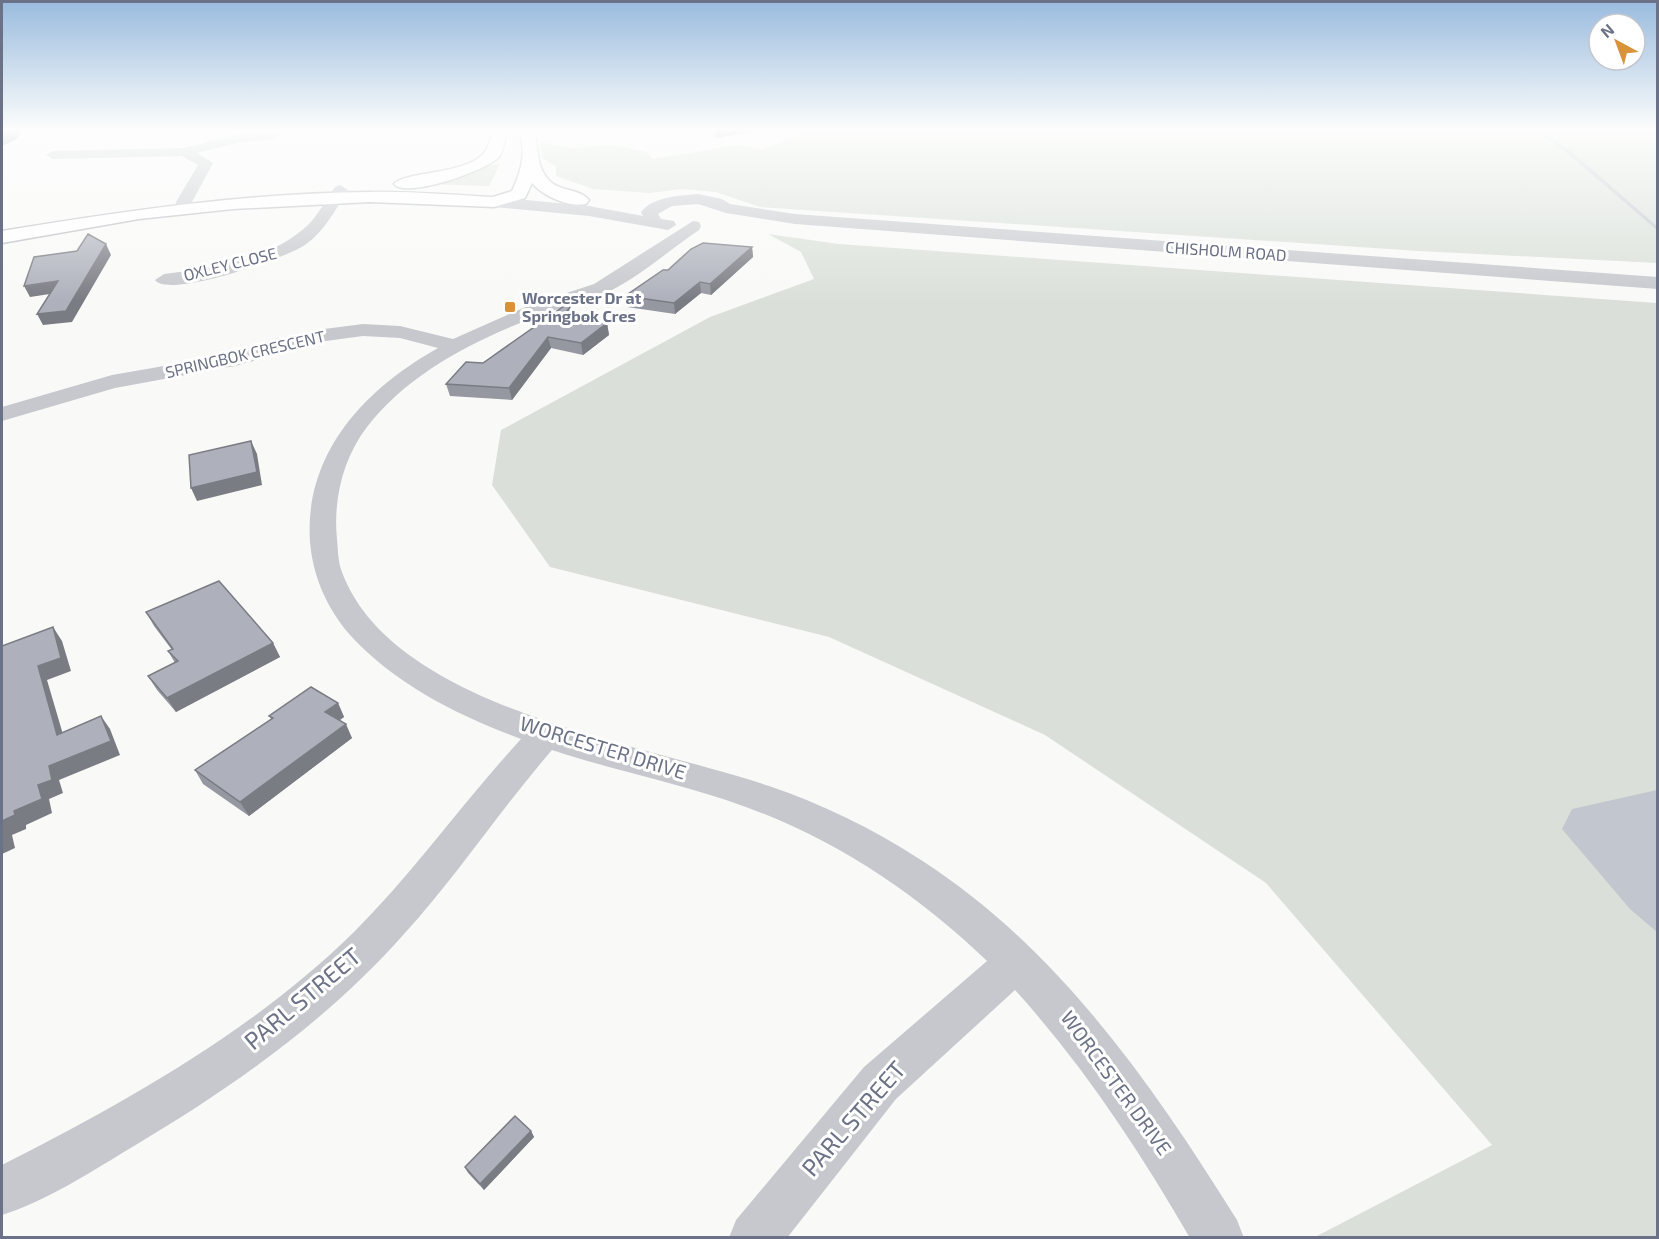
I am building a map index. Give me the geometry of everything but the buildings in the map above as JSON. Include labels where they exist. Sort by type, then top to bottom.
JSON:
[{"type":"main road","points":[[2,230],[184,206],[337,194],[390,186]]},
{"type":"main road","points":[[337,194],[404,197],[519,194],[522,186]]},
{"type":"main road","points":[[543,186],[546,189],[580,200]]},
{"type":"main road","points":[[2,237],[184,206]]},
{"type":"street","points":[[184,206],[194,186]]},
{"type":"street","points":[[496,193],[580,210],[660,231]]},
{"type":"street","name":"OXLEY CLOSE","points":[[164,280],[213,271],[281,253],[313,230],[337,194]]},
{"type":"street","points":[[519,194],[660,204]]},
{"type":"street","name":"CHISHOLM ROAD","points":[[660,204],[698,199],[716,202],[726,208],[795,219],[1658,283]]},
{"type":"street","points":[[660,204],[649,212],[660,231]]},
{"type":"street","points":[[715,222],[726,215],[726,208]]},
{"type":"street","name":"CHISHOLM ROAD","points":[[693,226],[715,222],[795,219]]},
{"type":"street","name":"WORCESTER DRIVE","points":[[693,226],[660,231],[631,272],[598,290],[528,313],[455,346],[405,379],[360,420],[337,454],[326,488],[322,530],[327,570],[350,615],[396,662],[457,697],[545,735],[684,773],[813,818],[868,846],[924,883],[1017,961],[1061,1008],[1109,1067],[1172,1158],[1219,1238]]},
{"type":"street","name":"SPRINGBOK CRESCENT","points":[[2,414],[112,382],[235,360],[324,335],[363,330],[400,332],[455,346]]},
{"type":"street","name":"PARL STREET","points":[[2,1191],[189,1088],[295,1012],[367,946],[436,872],[513,770],[545,735]]},
{"type":"street","name":"PARL STREET","points":[[754,1238],[880,1083],[1017,961]]},
{"type":"shaded area","points":[[584,186],[1657,186],[1657,263],[1418,251],[760,207],[716,192],[682,189],[649,193],[593,189]]},
{"type":"shaded area","points":[[768,234],[839,244],[1657,303],[1657,1237],[1315,1237],[1492,1145],[1266,883],[1045,735],[829,637],[550,567],[492,485],[501,430],[710,317],[814,279],[801,252]]},
{"type":"shaded area","points":[[1658,790],[1657,932],[1630,909],[1562,829],[1572,809]]},
{"type":"waterway","points":[[1608,186],[1658,230]]},
{"type":"place","name":"Worcester Dr at Springbok Cres","points":[[510,307]]}]
